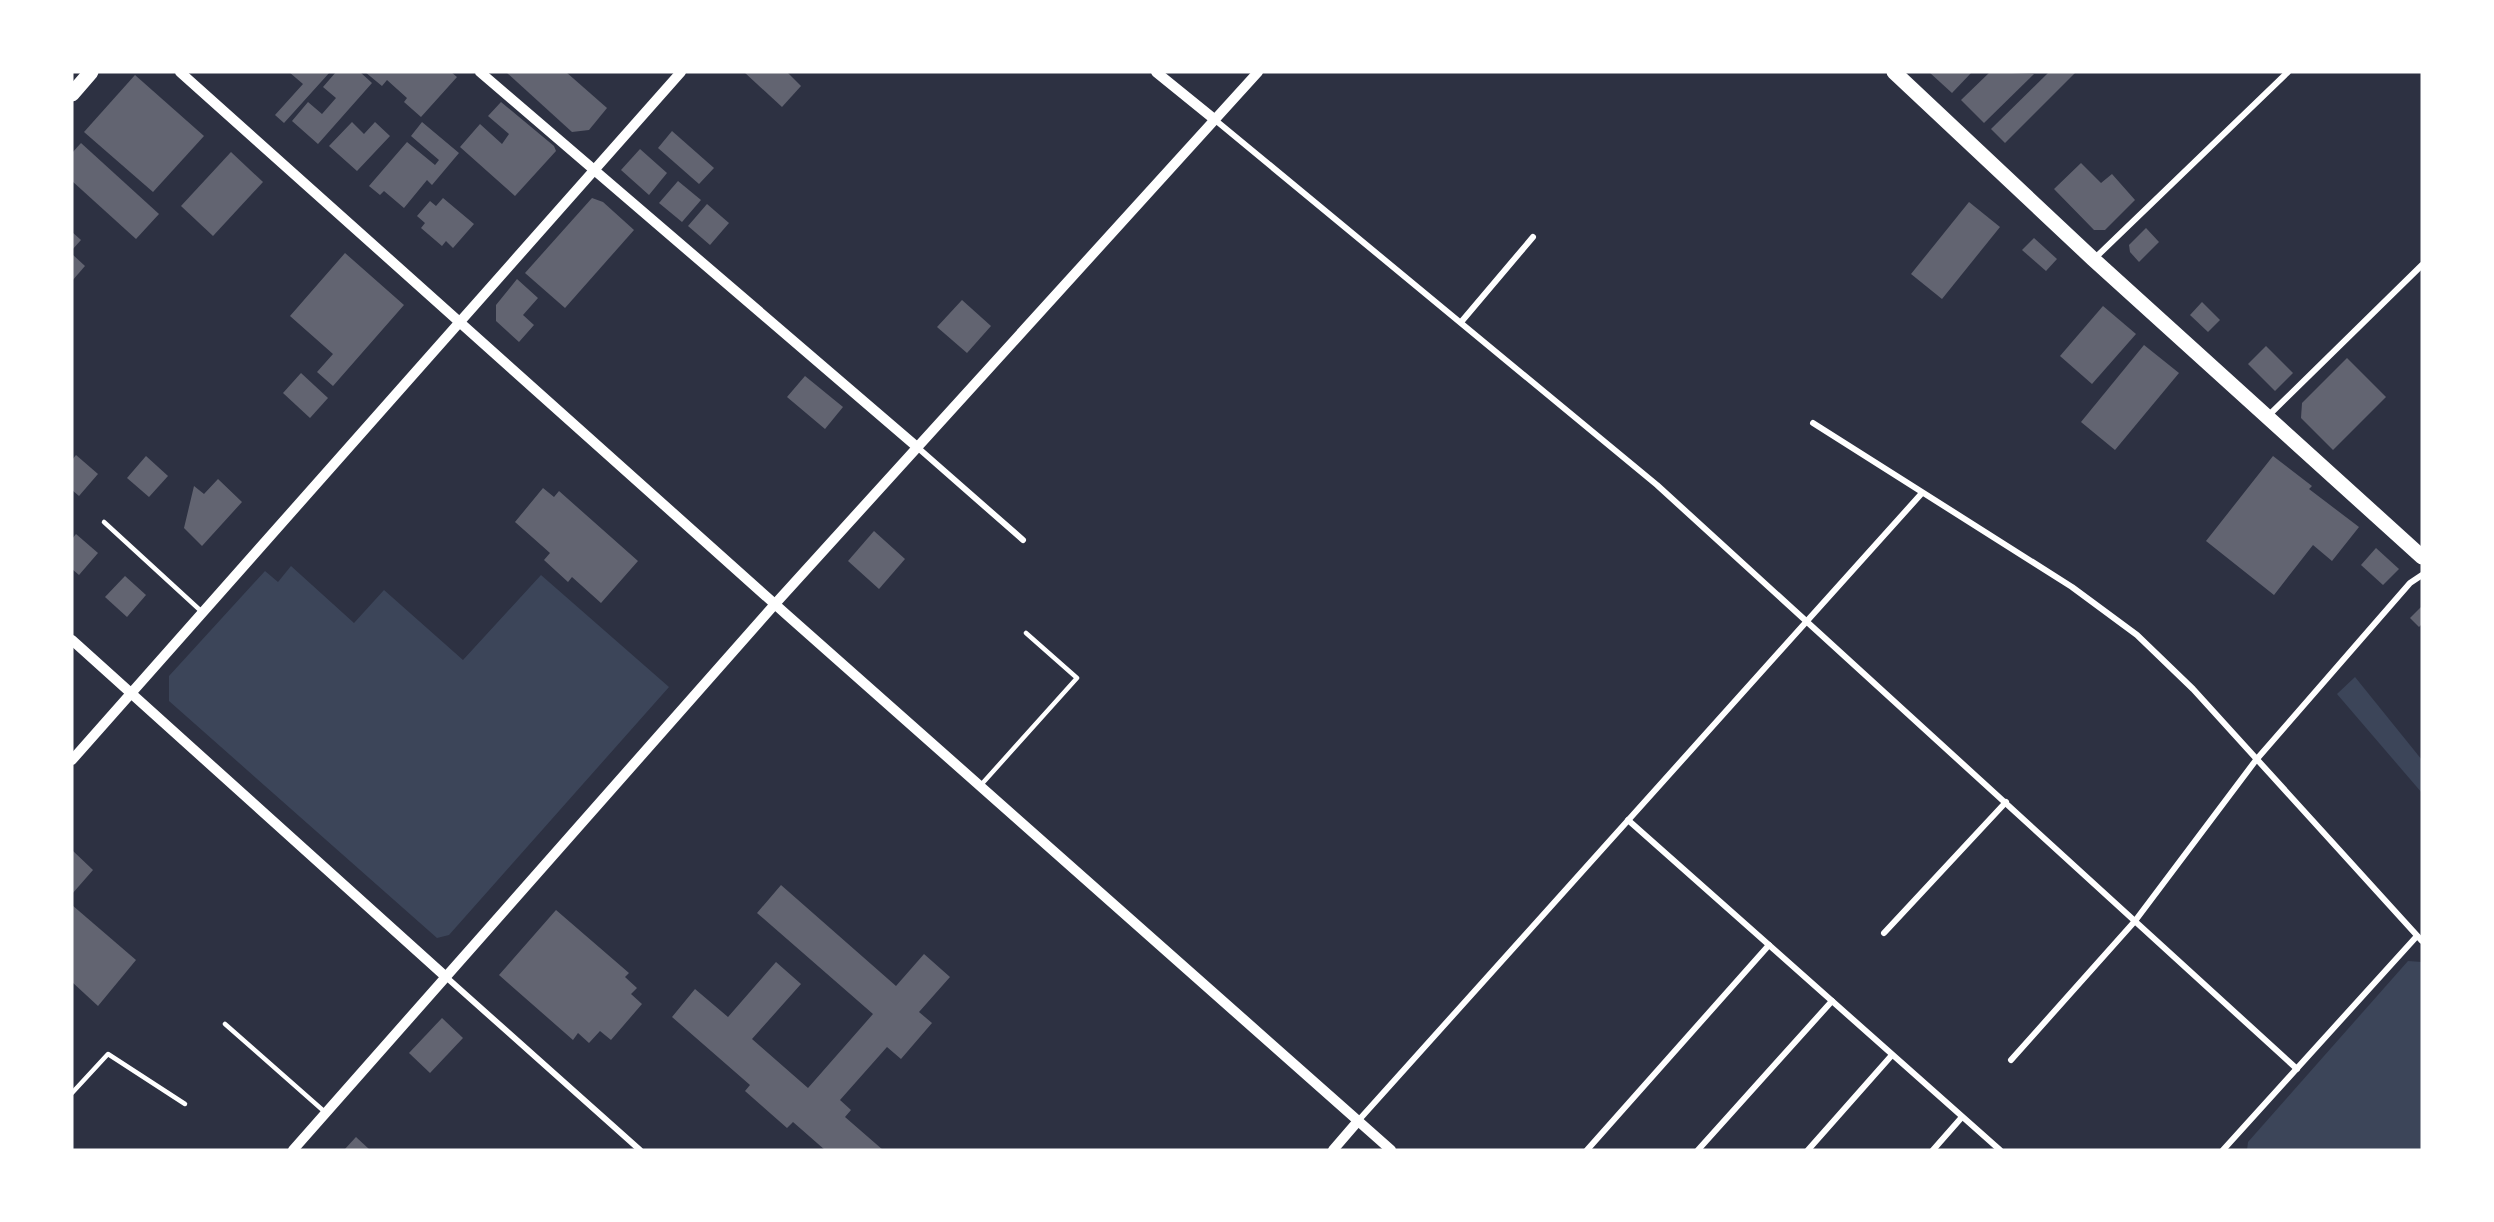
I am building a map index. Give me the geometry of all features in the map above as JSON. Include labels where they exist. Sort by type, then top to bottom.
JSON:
[{"type":"main road","points":[[72,94],[91,72]]},
{"type":"main road","points":[[1893,72],[2093,259],[2422,557]]},
{"type":"street","points":[[180,72],[1391,1150]]},
{"type":"street","points":[[480,72],[1023,540]]},
{"type":"street","points":[[72,760],[681,72]]},
{"type":"street","points":[[1156,72],[1462,321],[1658,485],[2297,1069]]},
{"type":"street","points":[[294,1150],[775,604],[1258,72]]},
{"type":"street","points":[[2093,259],[2288,72]]},
{"type":"street","points":[[1462,321],[1533,237]]},
{"type":"street","points":[[2267,417],[2422,266]]},
{"type":"street","points":[[1813,423],[2072,587],[2113,616],[2166,662],[2420,939],[2224,1150]]},
{"type":"street","points":[[1332,1150],[1922,493]]},
{"type":"street","points":[[2011,1059],[2135,921],[2256,760],[2410,583],[2422,575]]},
{"type":"street","points":[[72,640],[640,1150]]},
{"type":"street","points":[[1884,933],[2006,802]]},
{"type":"street","points":[[1628,820],[2000,1150]]},
{"type":"street","points":[[1587,1150],[1769,945]]},
{"type":"street","points":[[1698,1150],[1832,1001]]},
{"type":"street","points":[[1808,1150],[1892,1055]]},
{"type":"street","points":[[1933,1150],[1962,1117]]},
{"type":"lane","points":[[104,522],[203,613]]},
{"type":"lane","points":[[980,786],[1077,678],[1026,633]]},
{"type":"lane","points":[[225,1024],[326,1113]]},
{"type":"lane","points":[[72,1093],[108,1054],[184,1104]]},
{"type":"shaded area","points":[[291,566],[354,623],[384,590],[463,660],[541,575],[669,687],[449,935],[437,938],[169,701],[169,676],[265,571],[278,582]]},
{"type":"shaded area","points":[[2355,677],[2422,760],[2422,793],[2337,694]]},
{"type":"shaded area","points":[[2408,961],[2422,962],[2422,1150],[2247,1150],[2248,1142]]},
{"type":"building","points":[[289,72],[330,72],[284,123],[275,115],[303,84]]},
{"type":"building","points":[[336,72],[360,72],[372,83],[318,144],[292,121],[308,102],[322,114],[336,98],[323,87]]},
{"type":"building","points":[[365,72],[451,72],[457,77],[421,117],[404,102],[407,98],[387,80],[382,86]]},
{"type":"building","points":[[506,72],[566,72],[607,108],[589,130],[572,132]]},
{"type":"building","points":[[744,72],[787,72],[801,86],[782,107]]},
{"type":"building","points":[[1929,72],[1972,72],[1952,93]]},
{"type":"building","points":[[1990,72],[2034,74],[1984,123],[1961,100]]},
{"type":"building","points":[[2049,72],[2076,72],[2005,143],[1991,129]]},
{"type":"building","points":[[135,75],[204,136],[153,192],[84,132]]},
{"type":"building","points":[[501,102],[554,146],[556,151],[515,196],[460,147],[480,124],[502,144],[509,134],[488,116]]},
{"type":"building","points":[[352,122],[364,134],[375,122],[390,136],[357,171],[329,146]]},
{"type":"building","points":[[422,122],[459,153],[432,185],[427,180],[404,208],[384,191],[380,195],[369,186],[407,142],[435,165],[439,160],[411,136]]},
{"type":"building","points":[[672,131],[714,168],[699,184],[658,148]]},
{"type":"building","points":[[81,143],[159,214],[136,239],[72,181],[72,153]]},
{"type":"building","points":[[640,149],[667,173],[649,195],[621,170]]},
{"type":"building","points":[[231,152],[263,182],[213,236],[181,206]]},
{"type":"building","points":[[2081,163],[2101,183],[2112,174],[2135,200],[2105,230],[2094,230],[2054,189]]},
{"type":"building","points":[[678,181],[701,200],[682,222],[659,203]]},
{"type":"building","points":[[443,198],[474,224],[453,248],[446,241],[442,246],[421,228],[425,223],[417,216],[430,201],[436,206]]},
{"type":"building","points":[[592,198],[603,202],[634,230],[565,308],[525,273]]},
{"type":"building","points":[[1969,202],[2000,227],[1942,299],[1911,274]]},
{"type":"building","points":[[707,204],[729,223],[710,245],[688,226]]},
{"type":"building","points":[[2146,228],[2159,242],[2139,262],[2130,252],[2129,245]]},
{"type":"building","points":[[72,232],[81,240],[72,250]]},
{"type":"building","points":[[2034,238],[2057,259],[2046,271],[2022,250]]},
{"type":"building","points":[[345,253],[404,305],[333,386],[317,372],[333,354],[290,316]]},
{"type":"building","points":[[72,254],[85,266],[72,281]]},
{"type":"building","points":[[517,279],[538,298],[523,315],[534,325],[519,342],[496,321],[496,305]]},
{"type":"building","points":[[962,300],[991,326],[967,353],[937,327]]},
{"type":"building","points":[[2202,302],[2220,320],[2208,332],[2190,315]]},
{"type":"building","points":[[2103,306],[2136,334],[2092,384],[2060,356]]},
{"type":"building","points":[[2144,345],[2179,373],[2115,450],[2081,422]]},
{"type":"building","points":[[2266,346],[2293,373],[2275,391],[2248,364]]},
{"type":"building","points":[[2347,358],[2386,397],[2333,450],[2301,418],[2302,403]]},
{"type":"building","points":[[301,373],[328,398],[310,418],[283,393]]},
{"type":"building","points":[[805,376],[843,407],[825,429],[787,397]]},
{"type":"building","points":[[76,455],[98,474],[79,496],[72,490],[72,460]]},
{"type":"building","points":[[146,456],[168,476],[149,497],[127,478]]},
{"type":"building","points":[[2273,456],[2312,486],[2309,489],[2359,527],[2332,561],[2313,545],[2274,595],[2206,541]]},
{"type":"building","points":[[218,479],[242,502],[202,546],[184,528],[194,486],[204,494]]},
{"type":"building","points":[[543,488],[554,497],[559,491],[638,561],[601,603],[572,577],[568,582],[544,560],[550,553],[515,522]]},
{"type":"building","points":[[874,531],[905,559],[879,589],[848,561]]},
{"type":"building","points":[[76,534],[98,553],[79,575],[72,569],[72,539]]},
{"type":"building","points":[[2376,548],[2399,569],[2383,585],[2361,565]]},
{"type":"building","points":[[125,576],[146,595],[127,617],[105,597]]},
{"type":"building","points":[[2422,606],[2422,624],[2419,627],[2410,618]]},
{"type":"building","points":[[72,850],[93,870],[72,894]]},
{"type":"building","points":[[781,885],[896,986],[924,954],[950,977],[919,1012],[932,1023],[901,1059],[887,1047],[840,1100],[851,1110],[845,1117],[883,1150],[825,1150],[793,1122],[787,1128],[745,1091],[750,1085],[672,1017],[695,989],[728,1017],[776,962],[801,984],[752,1039],[808,1088],[873,1014],[757,913]]},
{"type":"building","points":[[72,905],[136,960],[98,1006],[72,982]]},
{"type":"building","points":[[556,910],[629,973],[625,977],[637,988],[631,994],[642,1004],[611,1040],[600,1031],[589,1043],[578,1033],[573,1040],[499,975]]},
{"type":"building","points":[[442,1018],[463,1038],[430,1073],[409,1053]]},
{"type":"building","points":[[356,1137],[370,1150],[344,1150]]}]
